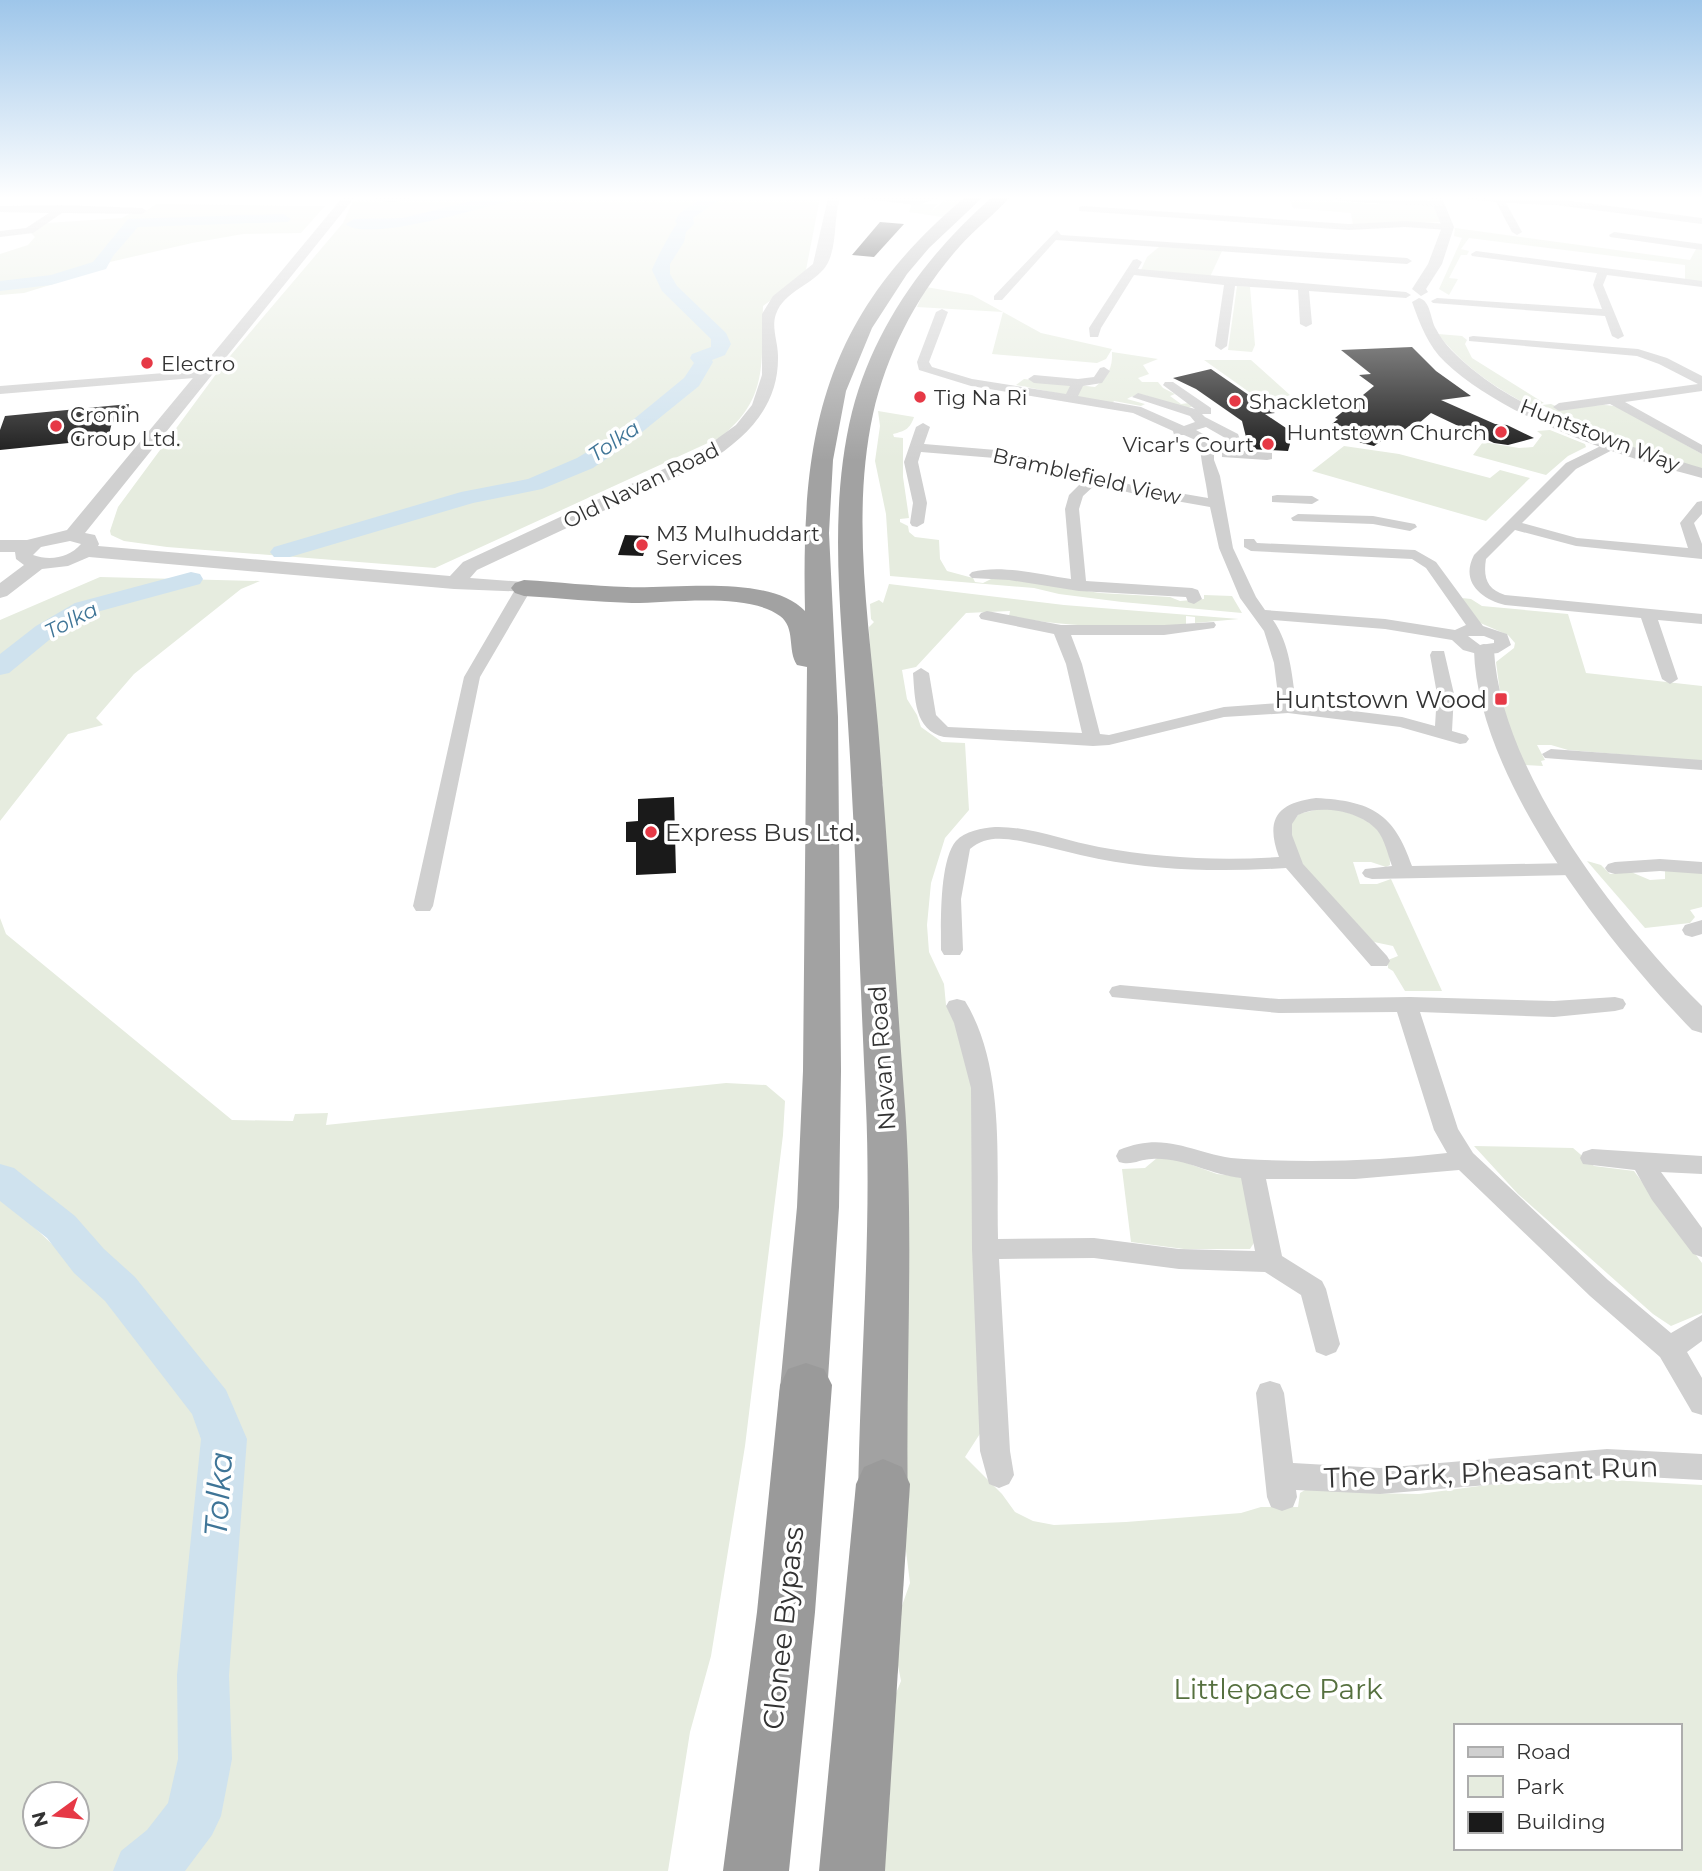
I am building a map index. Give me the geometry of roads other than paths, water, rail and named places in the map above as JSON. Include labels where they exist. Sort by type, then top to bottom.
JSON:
[{"type":"highway","points":[[524,588],[631,595],[746,596],[778,589],[790,583],[799,573],[803,559],[820,424],[834,380],[872,312],[891,285]]},
{"type":"highway","name":"Navan Road","points":[[869,1871],[885,1650],[883,1484],[887,1140],[856,632],[852,507],[863,414],[892,332],[919,285]]},
{"type":"highway","points":[[740,1871],[806,1385],[818,1208],[822,1071],[823,717],[818,592],[821,481],[827,426],[851,350]]},
{"type":"highway","points":[[746,596],[781,605],[789,609],[799,622],[806,635],[808,678],[823,717]]},
{"type":"highway","name":"Clonee Bypass","points":[[756,1871],[786,1612],[806,1385]]},
{"type":"highway","points":[[852,1871],[883,1484]]},
{"type":"street","points":[[73,535],[276,285]]},
{"type":"street","name":"Old Navan Road","points":[[454,583],[470,566],[702,458],[745,428],[760,408],[770,371],[770,311],[778,299],[798,285]]},
{"type":"street","points":[[998,298],[1009,285]]},
{"type":"street","points":[[1094,335],[1095,328],[1122,285]]},
{"type":"street","points":[[1221,346],[1230,285]]},
{"type":"street","points":[[1278,285],[1608,313]]},
{"type":"street","points":[[1416,296],[1421,285]]},
{"type":"street","points":[[1598,285],[1618,337]]},
{"type":"street","points":[[1303,287],[1306,324]]},
{"type":"street","name":"Huntstown Way","points":[[1416,296],[1434,338],[1446,353],[1475,378],[1513,402],[1613,444],[1702,473]]},
{"type":"street","points":[[942,312],[923,367],[970,388],[1065,397],[1136,410],[1185,429],[1209,442],[1207,460],[1213,476],[1216,504],[1228,552],[1241,586],[1252,604],[1263,615],[1278,646],[1288,708]]},
{"type":"street","points":[[1473,340],[1643,354],[1702,381]]},
{"type":"street","points":[[1027,378],[1078,383],[1098,380],[1104,371]]},
{"type":"street","points":[[0,390],[202,374]]},
{"type":"street","points":[[1078,383],[1065,397],[1051,405],[1052,408],[1082,414],[1097,402]]},
{"type":"street","points":[[1168,386],[1233,437],[1233,454],[1267,456]]},
{"type":"street","points":[[1559,407],[1702,387]]},
{"type":"street","points":[[1138,397],[1204,414]]},
{"type":"street","points":[[1611,399],[1702,450]]},
{"type":"street","points":[[1170,435],[1185,429],[1204,414]]},
{"type":"street","name":"Bramblefield View","points":[[917,523],[920,502],[911,462],[916,435],[1008,455],[1142,491],[1216,504]]},
{"type":"street","points":[[1613,444],[1571,466],[1479,558],[1476,571],[1481,590],[1485,594],[1505,600],[1702,620]]},
{"type":"street","points":[[1079,586],[1072,509],[1076,495],[1093,479]]},
{"type":"street","points":[[1305,549],[1298,517],[1284,499],[1312,500]]},
{"type":"street","points":[[1514,525],[1584,543],[1700,554],[1686,523],[1702,505]]},
{"type":"street","points":[[1298,517],[1373,520],[1411,526]]},
{"type":"street","points":[[0,546],[34,555],[66,561],[86,551],[90,546],[88,539],[73,535],[47,538],[34,555],[0,592]]},
{"type":"street","points":[[1249,541],[1251,547],[1405,554],[1423,559],[1431,565],[1480,640],[1485,677],[1498,725],[1537,807],[1572,869],[1628,942],[1702,1023]]},
{"type":"street","points":[[86,551],[524,588],[472,677],[423,906]]},
{"type":"street","points":[[977,575],[1009,575],[1079,586],[1192,593],[1195,599]]},
{"type":"street","points":[[1648,614],[1670,680]]},
{"type":"street","points":[[1263,615],[1385,624],[1460,636],[1468,646],[1480,640]]},
{"type":"street","points":[[987,616],[1061,629],[1149,631],[1198,624]]},
{"type":"street","points":[[1061,629],[1074,664],[1093,741]]},
{"type":"street","points":[[1438,655],[1445,687],[1446,717],[1443,732]]},
{"type":"street","points":[[921,673],[928,720],[934,729],[944,732],[1009,733],[1093,741],[1127,738],[1221,712],[1288,708],[1369,716],[1443,732],[1460,739]]},
{"type":"street","points":[[1551,754],[1657,759],[1702,765]]},
{"type":"street","points":[[1379,961],[1292,862],[1282,828],[1285,817],[1304,807],[1332,804],[1361,811],[1383,825],[1390,833],[1404,872]]},
{"type":"street","points":[[952,950],[951,899],[960,849],[974,836],[995,833],[1018,835],[1146,861],[1219,865],[1292,862]]},
{"type":"street","points":[[1615,868],[1660,865],[1702,868]]},
{"type":"street","points":[[1372,873],[1572,869]]},
{"type":"street","points":[[1119,992],[1279,1006],[1406,1004],[1554,1009],[1597,1001]]},
{"type":"street","points":[[1406,1004],[1446,1130],[1464,1160],[1599,1288],[1670,1349],[1702,1403]]},
{"type":"street","points":[[957,1006],[973,1047],[983,1087],[985,1249],[995,1451],[999,1475]]},
{"type":"street","points":[[1128,1156],[1145,1149],[1162,1149],[1220,1166],[1336,1171],[1408,1167],[1464,1160]]},
{"type":"street","points":[[1592,1158],[1702,1165]]},
{"type":"street","points":[[1642,1161],[1661,1193],[1702,1247]]},
{"type":"street","points":[[1252,1169],[1270,1262]]},
{"type":"street","points":[[985,1249],[1094,1248],[1180,1259],[1270,1262],[1313,1289],[1326,1344]]},
{"type":"street","points":[[1670,1349],[1702,1326]]},
{"type":"street","name":"The Park, Pheasant Run","points":[[1270,1393],[1281,1487],[1606,1462],[1702,1467]]},
{"type":"waterway","points":[[0,286],[9,285]]},
{"type":"waterway","name":"Tolka","points":[[282,552],[469,497],[534,484],[585,463],[619,441],[692,382],[704,362],[699,358],[718,351],[722,344],[720,337],[668,285]]},
{"type":"waterway","name":"Tolka","points":[[0,667],[45,631],[84,608],[191,579]]},
{"type":"waterway","name":"Tolka","points":[[0,1179],[61,1227],[89,1261],[120,1289],[210,1404],[224,1439],[203,1675],[205,1759],[193,1816],[167,1850],[141,1871]]},
{"type":"place","name":"Electro","points":[[147,363]]},
{"type":"place","name":"Tig Na Ri","points":[[920,397]]},
{"type":"place","name":"Shackleton","points":[[1235,401]]},
{"type":"place","name":"Cronin Group Ltd.","points":[[56,426]]},
{"type":"place","name":"Huntstown Church","points":[[1501,432]]},
{"type":"place","name":"Vicar's Court","points":[[1268,444]]},
{"type":"place","name":"M3 Mulhuddart Services","points":[[642,545]]},
{"type":"place","name":"Huntstown Wood","points":[[1501,699]]},
{"type":"place","name":"Express Bus Ltd.","points":[[651,832]]},
{"type":"park label","name":"Littlepace Park","points":[[1278,1689]]}]
